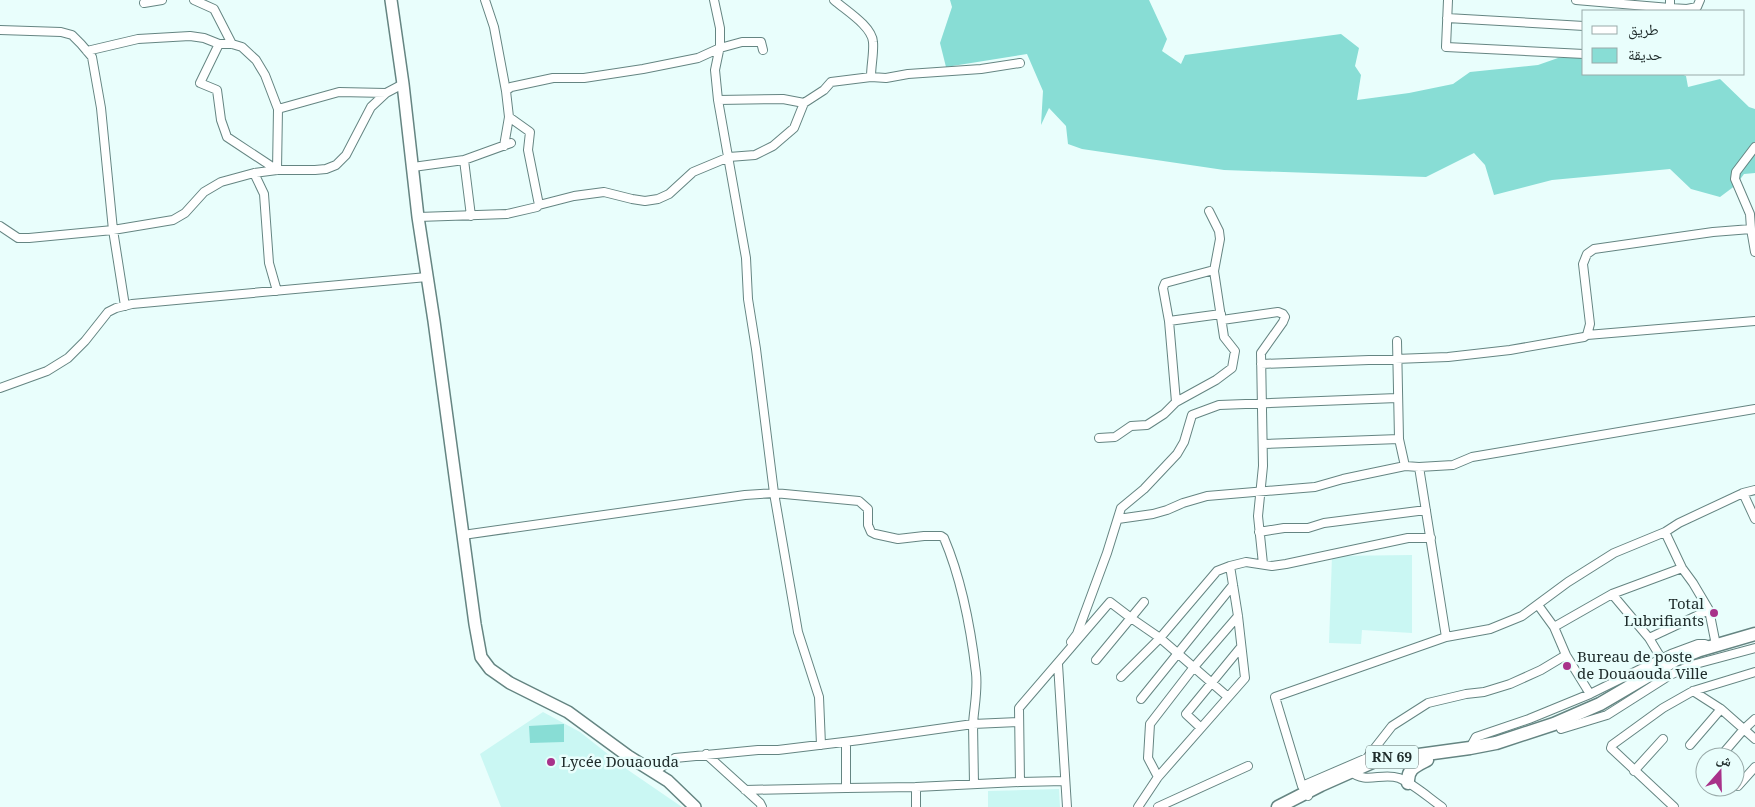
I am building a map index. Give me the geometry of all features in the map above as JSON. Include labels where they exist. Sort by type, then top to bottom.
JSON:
[{"type":"main road","points":[[392,0],[418,217],[474,624],[481,657],[490,669],[510,683],[568,712],[628,756],[654,772],[679,790],[695,807]]},
{"type":"main road","name":"RN 69","points":[[1278,807],[1306,792],[1353,774],[1387,758],[1470,748],[1514,738],[1580,714],[1620,693],[1675,660],[1713,646],[1755,634]]},
{"type":"main road","points":[[1561,729],[1611,706],[1668,671],[1690,661],[1755,642]]},
{"type":"main road","name":"RN 69","points":[[1353,774],[1388,765],[1477,753],[1517,744],[1561,729]]},
{"type":"main road","points":[[1408,783],[1410,770],[1427,760]]},
{"type":"main road","name":"RN 69","points":[[1292,807],[1306,792]]},
{"type":"street","points":[[144,3],[162,0]]},
{"type":"street","points":[[194,0],[214,10],[232,44]]},
{"type":"street","points":[[413,167],[464,160],[508,144],[509,117],[506,91],[494,27],[485,0]]},
{"type":"street","points":[[714,0],[720,28],[720,48],[715,70],[718,100],[746,258],[748,299],[774,493],[798,632],[819,697],[821,745]]},
{"type":"street","points":[[834,0],[867,28],[872,36],[874,43],[872,77]]},
{"type":"street","points":[[1448,0],[1446,46],[1582,54]]},
{"type":"street","points":[[1576,0],[1670,6],[1687,9],[1697,6],[1700,0]]},
{"type":"street","points":[[1447,18],[1582,26]]},
{"type":"street","points":[[0,30],[61,32],[72,35],[92,57],[101,108],[113,230],[125,306]]},
{"type":"street","points":[[87,51],[119,42],[160,37],[190,36],[204,38],[219,44],[232,44],[242,47],[256,60],[265,75],[278,109],[277,170]]},
{"type":"street","points":[[506,91],[511,87],[553,78],[584,78],[698,58],[720,48],[742,42],[761,42],[763,50]]},
{"type":"street","points":[[219,44],[200,83],[217,90],[221,120],[227,137],[277,170]]},
{"type":"street","points":[[418,217],[507,214],[574,196],[604,192],[645,201],[658,200],[669,194],[693,172],[729,157],[755,154],[773,146],[794,128],[804,103],[824,90],[831,82],[981,69],[1020,63]]},
{"type":"street","points":[[0,226],[18,238],[29,238],[113,230],[173,220],[185,213],[204,192],[220,182],[254,173],[277,170],[326,169],[336,165],[346,155],[372,108],[386,93],[403,84]]},
{"type":"street","points":[[278,109],[338,92],[386,93]]},
{"type":"street","points":[[718,100],[783,99],[804,103]]},
{"type":"street","points":[[509,117],[530,132],[528,150],[539,205]]},
{"type":"street","points":[[1755,147],[1736,172],[1735,179],[1750,214],[1755,252]]},
{"type":"street","points":[[464,160],[471,216]]},
{"type":"street","points":[[254,173],[264,194],[269,263],[277,291]]},
{"type":"street","points":[[1099,438],[1115,437],[1130,426],[1147,425],[1164,414],[1176,402],[1216,380],[1232,368],[1235,351],[1224,337],[1214,271],[1220,240],[1219,231],[1209,211]]},
{"type":"street","points":[[1587,335],[1590,324],[1583,264],[1587,254],[1594,249],[1713,232],[1751,229]]},
{"type":"street","points":[[1176,402],[1169,321],[1163,288],[1165,283],[1214,271]]},
{"type":"street","points":[[0,388],[47,371],[68,358],[85,341],[108,312],[125,306],[427,277]]},
{"type":"street","points":[[1169,321],[1278,312],[1285,317],[1284,322],[1261,353],[1260,364],[1264,444],[1258,516],[1263,564]]},
{"type":"street","points":[[1260,364],[1448,357],[1510,350],[1584,338],[1587,335],[1755,321]]},
{"type":"street","points":[[1396,341],[1399,439],[1405,466]]},
{"type":"street","points":[[1067,807],[1061,661],[1076,634],[1121,508],[1144,488],[1177,454],[1184,442],[1192,415],[1219,405],[1397,398]]},
{"type":"street","points":[[1118,519],[1153,514],[1206,496],[1261,493],[1315,487],[1405,466],[1419,467],[1452,464],[1472,457],[1755,409]]},
{"type":"street","points":[[1264,444],[1399,439]]},
{"type":"street","points":[[1419,467],[1446,637]]},
{"type":"street","points":[[1566,655],[1541,670],[1510,684],[1484,692],[1466,694],[1428,703],[1392,726],[1367,758],[1306,792],[1274,697],[1446,637],[1490,629],[1522,616],[1568,582],[1614,553],[1665,532],[1679,523],[1744,493],[1755,490]]},
{"type":"street","points":[[463,535],[745,494],[774,493],[859,501],[868,509],[868,525],[871,532],[875,534],[898,539],[941,536],[944,538],[950,553],[964,601],[976,675],[973,724],[974,784]]},
{"type":"street","points":[[1744,493],[1755,519]]},
{"type":"street","points":[[1259,532],[1284,528],[1308,528],[1324,524],[1426,510]]},
{"type":"street","points":[[1470,748],[1476,737],[1529,719],[1590,694],[1661,658],[1698,644],[1713,646],[1708,610],[1682,568],[1665,532]]},
{"type":"street","points":[[1122,678],[1160,638],[1217,571],[1246,562],[1272,566],[1408,538],[1430,538]]},
{"type":"street","points":[[1138,807],[1158,777],[1245,678],[1230,566]]},
{"type":"street","points":[[1554,627],[1612,594],[1682,568]]},
{"type":"street","points":[[1141,699],[1233,585]]},
{"type":"street","points":[[1612,594],[1649,638],[1661,658]]},
{"type":"street","points":[[1020,782],[1019,708],[1110,602],[1160,638],[1228,697]]},
{"type":"street","points":[[1096,660],[1144,602]]},
{"type":"street","points":[[1538,605],[1554,627],[1566,655],[1590,694]]},
{"type":"street","points":[[1649,638],[1708,610]]},
{"type":"street","points":[[1158,777],[1148,758],[1150,724],[1194,667],[1238,616]]},
{"type":"street","points":[[1201,728],[1186,714],[1241,647]]},
{"type":"street","points":[[1561,729],[1607,716],[1670,675],[1692,666],[1755,648]]},
{"type":"street","points":[[1674,807],[1634,771],[1611,746],[1663,708],[1693,691],[1755,672]]},
{"type":"street","points":[[1693,691],[1721,709],[1755,739]]},
{"type":"street","points":[[1690,746],[1721,709]]},
{"type":"street","points":[[1729,747],[1755,719]]},
{"type":"street","points":[[654,772],[675,758],[706,754],[778,750],[973,724],[1019,722]]},
{"type":"street","points":[[1634,771],[1663,739]]},
{"type":"street","points":[[846,742],[846,788]]},
{"type":"street","points":[[706,754],[762,807]]},
{"type":"street","points":[[1158,807],[1248,766]]},
{"type":"street","points":[[1745,778],[1755,767]]},
{"type":"street","points":[[1353,774],[1366,778],[1391,776],[1408,783],[1442,807]]},
{"type":"street","points":[[745,790],[916,787],[1065,781]]},
{"type":"street","points":[[916,787],[916,807]]},
{"type":"street","points":[[1427,807],[1432,800]]},
{"type":"shaded area","points":[[1412,555],[1412,633],[1362,630],[1361,644],[1329,643],[1332,556]]},
{"type":"shaded area","name":"Lycée Douaouda","points":[[543,712],[580,732],[628,770],[682,807],[501,807],[480,754]]},
{"type":"shaded area","points":[[1059,789],[1060,807],[988,807],[988,791]]},
{"type":"green space","points":[[950,0],[1149,0],[1167,39],[1162,51],[1181,64],[1185,55],[1341,34],[1359,48],[1355,66],[1361,75],[1357,100],[1409,93],[1453,84],[1470,72],[1538,65],[1558,58],[1582,58],[1582,75],[1684,75],[1686,76],[1688,87],[1720,79],[1749,107],[1755,109],[1755,173],[1744,174],[1736,185],[1720,197],[1691,189],[1670,169],[1552,180],[1494,195],[1485,165],[1474,153],[1426,177],[1224,170],[1082,149],[1068,144],[1066,126],[1049,108],[1041,125],[1043,91],[1027,54],[946,67],[940,43],[952,7]]},
{"type":"green space","points":[[564,724],[564,742],[530,743],[529,726]]},
{"type":"place","name":"Total Lubrifiants","points":[[1714,613]]},
{"type":"place","name":"Bureau de poste de Douaouda Ville","points":[[1567,666]]},
{"type":"place","name":"Lycée Douaouda","points":[[551,762]]}]
